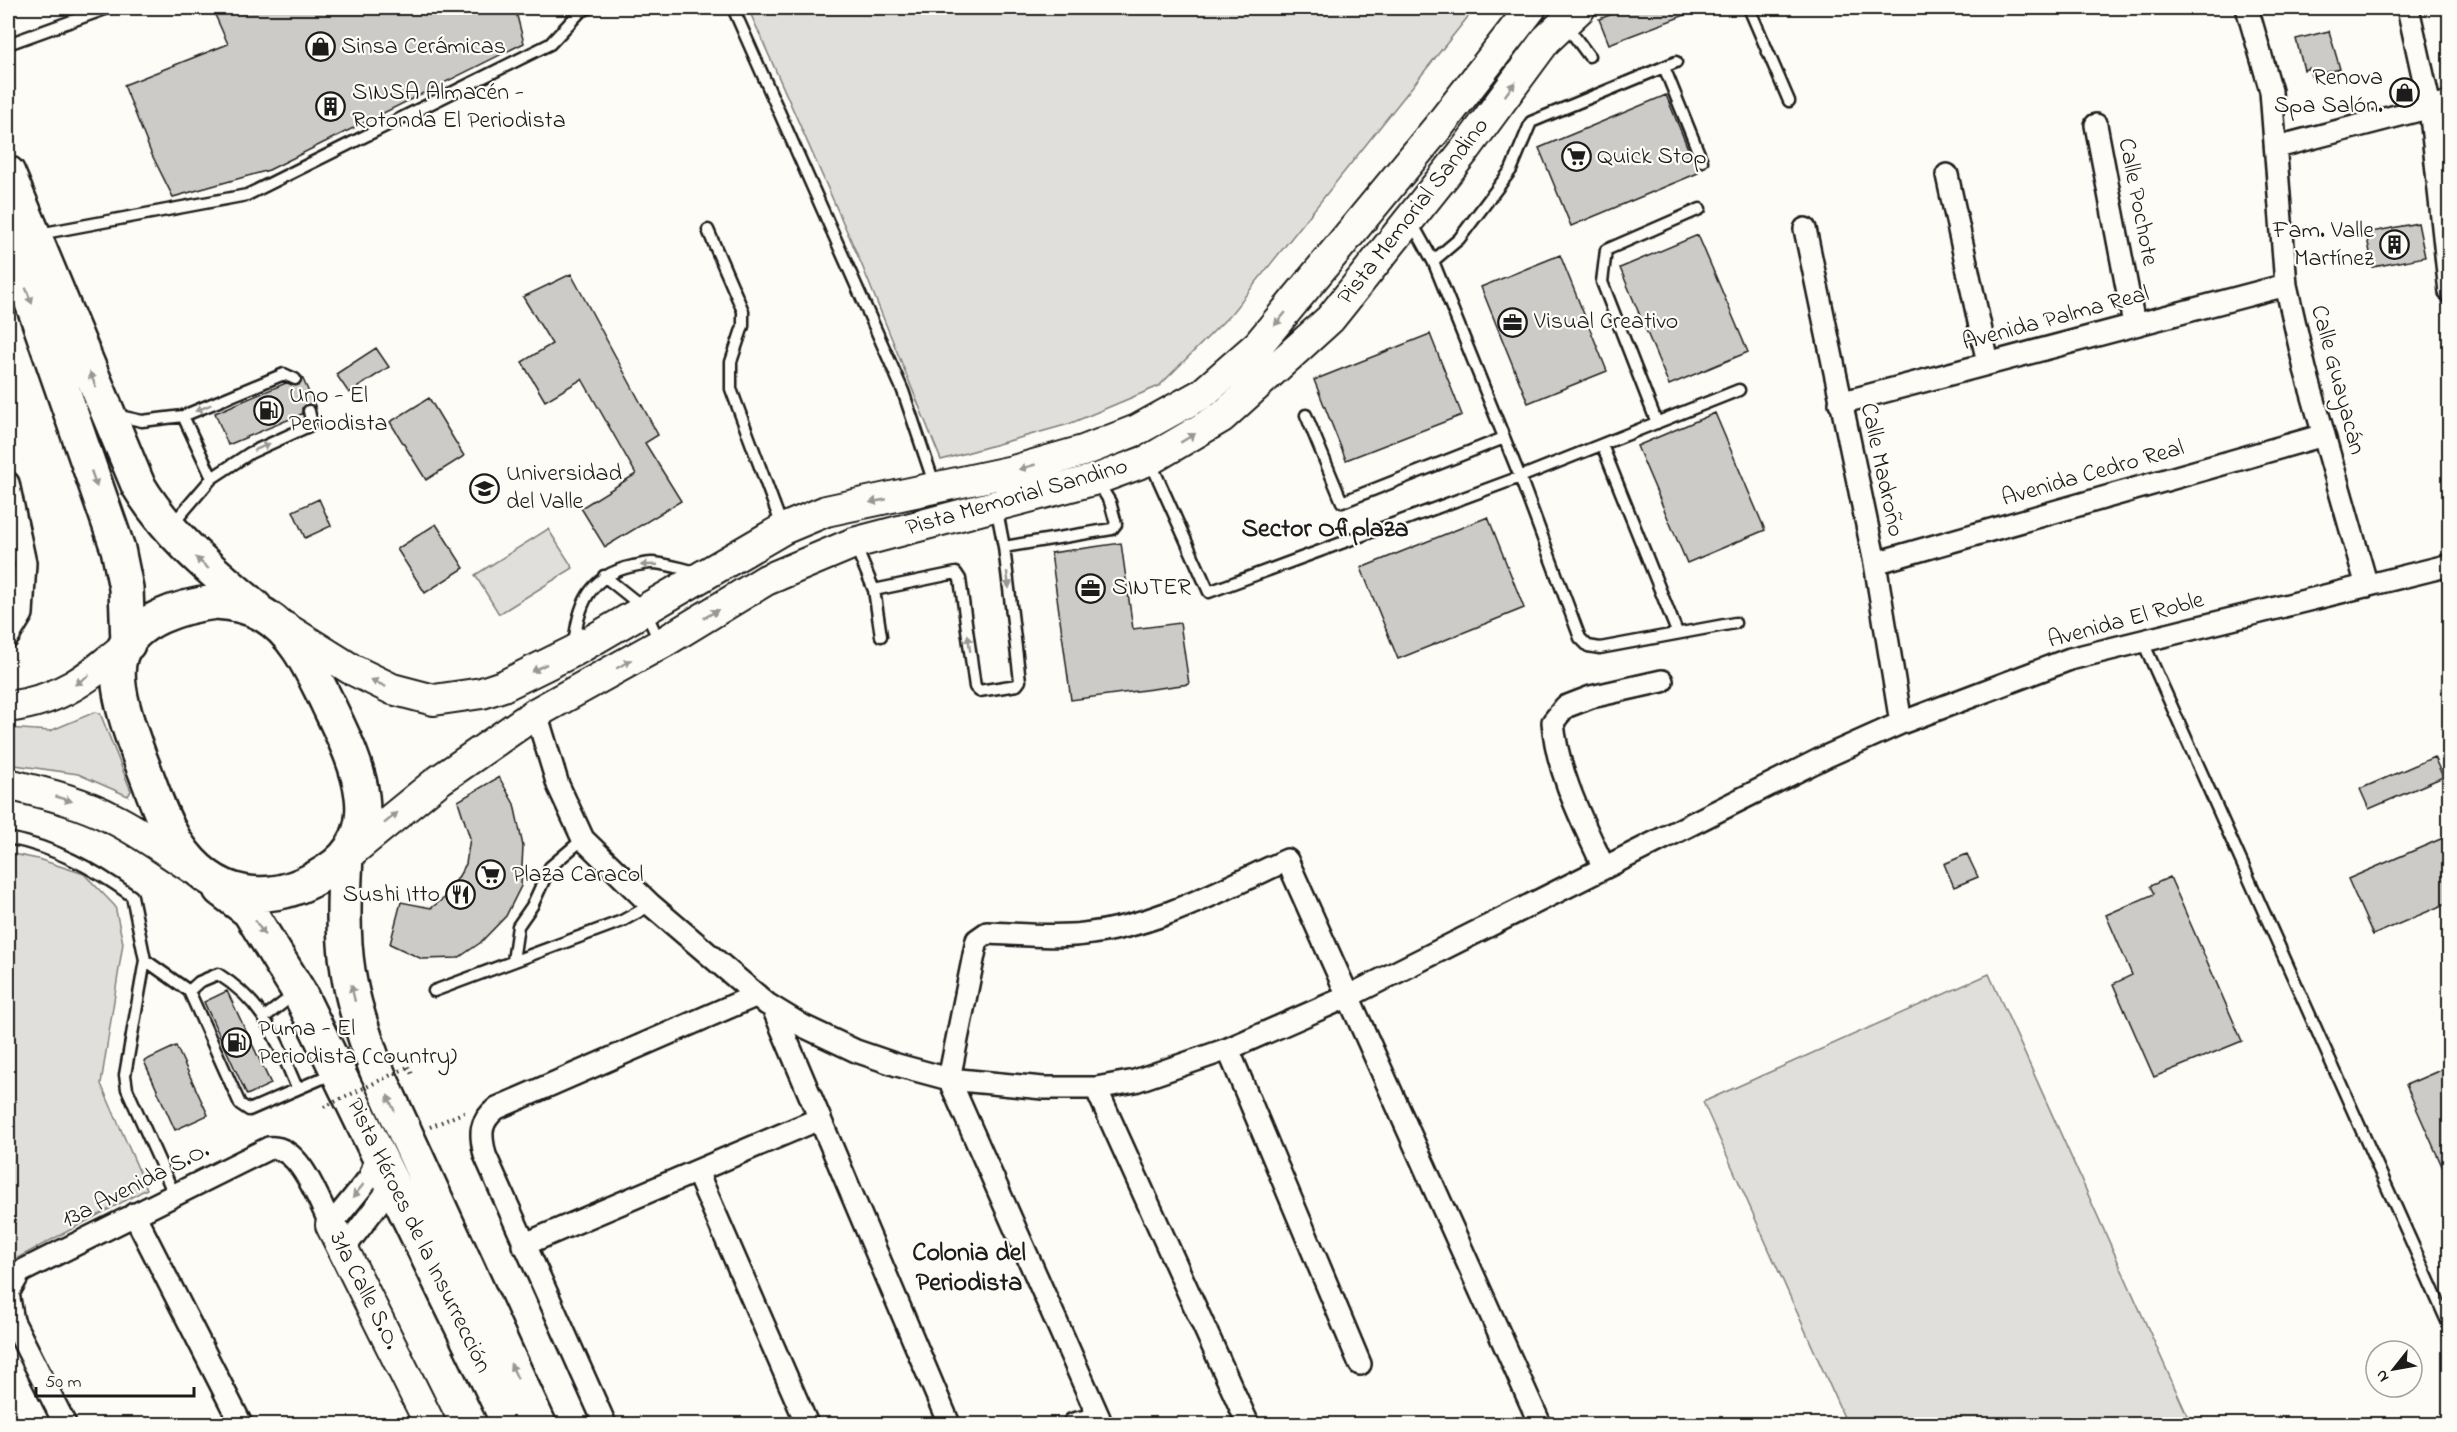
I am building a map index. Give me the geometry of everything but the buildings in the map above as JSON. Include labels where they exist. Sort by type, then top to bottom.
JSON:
[{"type":"main road","name":"Pista Memorial Sandino","points":[[346,856],[438,782],[536,714],[660,644],[766,580],[854,543],[996,505],[1090,465],[1137,430],[1202,394],[1258,345],[1438,126],[1528,9]]},
{"type":"main road","name":"Pista Memorial Sandino","points":[[263,614],[370,679],[392,689],[434,700],[482,693],[503,686],[574,651],[644,608],[783,529],[826,511],[1013,471],[1149,460],[1222,417],[1330,319],[1465,150],[1546,40],[1572,15]]},
{"type":"main road","points":[[1318,274],[1342,261],[1367,231],[1379,223],[1395,218],[1409,218],[1402,202],[1403,191],[1436,146],[1438,126]]},
{"type":"main road","points":[[8,173],[37,316],[118,549],[126,588],[128,644],[120,656],[120,677],[126,723],[170,831],[202,875]]},
{"type":"main road","points":[[8,784],[65,798],[113,818],[202,875],[232,890],[250,894],[275,893],[308,883],[330,870],[355,846],[363,798],[359,775],[310,667],[288,635],[196,558],[169,528],[138,485],[107,413],[20,238]]},
{"type":"main road","points":[[8,707],[54,697],[98,669],[150,623],[189,606],[227,603],[263,614]]},
{"type":"main road","name":"Pista Héroes de la Insurrección","points":[[346,856],[344,936],[348,972],[358,1018],[376,1070],[392,1156],[509,1425]]},
{"type":"main road","name":"Pista Héroes de la Insurrección","points":[[202,875],[249,911],[299,992],[337,1072],[392,1156],[538,1425]]},
{"type":"main road","name":"31a Calle S.O.","points":[[337,1237],[430,1425]]},
{"type":"street","name":"Calle Guayacán","points":[[2247,8],[2271,91],[2286,285],[2324,435],[2367,586]]},
{"type":"street","points":[[2408,8],[2440,105],[2450,292]]},
{"type":"street","points":[[2277,147],[2440,105]]},
{"type":"street","name":"Calle Pochote","points":[[2096,125],[2134,324]]},
{"type":"street","points":[[1947,175],[1989,363]]},
{"type":"street","name":"Calle Madroño","points":[[1804,229],[1875,563],[1901,723]]},
{"type":"street","name":"Avenida Palma Real","points":[[1840,403],[2286,285]]},
{"type":"street","name":"Avenida Cedro Real","points":[[1875,563],[2324,435]]},
{"type":"street","points":[[8,483],[25,563],[22,614],[8,637]]},
{"type":"street","name":"Avenida El Roble","points":[[583,839],[651,905],[765,1001],[807,1028],[856,1051],[949,1079],[1043,1088],[1096,1088],[1153,1076],[1228,1049],[1349,996],[1825,757],[1901,723],[2070,659],[2450,565]]},
{"type":"street","points":[[1604,868],[1573,797],[1555,744],[1553,722],[1565,707],[1591,697],[1662,681]]},
{"type":"street","points":[[536,714],[558,785],[583,839]]},
{"type":"street","points":[[1074,1425],[1099,1418],[949,1079],[980,936],[987,933],[1065,936],[1113,929],[1165,915],[1287,860],[1540,1425]]},
{"type":"street","points":[[605,1425],[523,1245],[485,1155],[480,1136],[487,1116],[497,1108],[765,1001],[789,1046],[949,1425]]},
{"type":"street","points":[[789,1046],[792,1032],[807,1028]]},
{"type":"street","points":[[1228,1049],[1359,1364]]},
{"type":"street","points":[[1096,1088],[1248,1425]]},
{"type":"street","points":[[523,1245],[819,1119]]},
{"type":"street","name":"13a Avenida S.O.","points":[[8,1293],[20,1272],[269,1148],[284,1149],[295,1158]]},
{"type":"street","points":[[337,1237],[384,1196],[392,1156]]},
{"type":"street","points":[[337,1237],[370,1177],[392,1156]]},
{"type":"street","name":"31a Calle S.O.","points":[[295,1158],[337,1237]]},
{"type":"street","points":[[697,1172],[807,1425]]},
{"type":"street","points":[[134,1214],[241,1425]]},
{"type":"street","points":[[8,1293],[13,1321],[65,1425]]},
{"type":"lane","points":[[8,44],[108,8]]},
{"type":"lane","points":[[20,238],[247,195],[550,44],[580,12],[589,8]]},
{"type":"lane","points":[[733,8],[903,391],[936,489]]},
{"type":"lane","points":[[1749,8],[1789,101]]},
{"type":"lane","points":[[1572,15],[1589,56]]},
{"type":"lane","points":[[1433,261],[1459,239],[1511,170],[1531,122],[1676,62]]},
{"type":"lane","points":[[1664,67],[1702,162]]},
{"type":"lane","points":[[1657,423],[1602,282],[1606,250],[1700,209]]},
{"type":"lane","points":[[1409,218],[1433,261],[1520,477],[1580,638],[1588,646],[1600,648],[1735,623]]},
{"type":"lane","points":[[708,230],[743,311],[743,326],[731,362],[731,389],[783,529]]},
{"type":"lane","points":[[107,413],[142,421],[183,416],[284,374],[295,379]]},
{"type":"lane","points":[[1149,460],[1209,592],[1520,477],[1739,390]]},
{"type":"lane","points":[[169,528],[212,478],[250,453],[309,426],[311,420],[309,411]]},
{"type":"lane","points":[[1306,415],[1341,502],[1504,438]]},
{"type":"lane","points":[[183,416],[212,478]]},
{"type":"lane","points":[[1602,445],[1677,632]]},
{"type":"lane","points":[[1004,547],[1112,530],[1116,524],[1110,502],[1090,465]]},
{"type":"lane","points":[[873,590],[956,573],[960,579],[975,687],[979,691],[1017,685],[1020,681],[1004,547],[996,505]]},
{"type":"lane","points":[[854,543],[873,590],[881,636]]},
{"type":"lane","points":[[574,651],[580,611],[590,591],[604,576],[615,570],[651,563],[706,574]]},
{"type":"lane","points":[[604,576],[644,608],[660,644]]},
{"type":"lane","points":[[2143,642],[2450,1328]]},
{"type":"lane","points":[[8,838],[36,843],[94,869],[132,896],[145,960],[126,1075],[127,1089],[174,1194]]},
{"type":"lane","points":[[513,961],[518,926],[532,906],[550,867],[583,839]]},
{"type":"lane","points":[[434,991],[622,921],[651,905]]},
{"type":"lane","points":[[145,960],[189,991],[240,1104],[249,1110],[337,1072]]},
{"type":"lane","points":[[189,991],[198,982],[218,974],[237,986],[266,1016],[297,1088]]},
{"type":"lane","points":[[266,1016],[299,992]]},
{"type":"path","points":[[324,1107],[408,1067],[413,1077]]},
{"type":"path","points":[[392,1156],[473,1109],[487,1116]]},
{"type":"shaded area","points":[[748,8],[1475,8],[1230,315],[1159,386],[1069,424],[941,460],[861,263]]},
{"type":"shaded area","points":[[548,529],[573,568],[499,614],[475,575]]},
{"type":"shaded area","points":[[95,712],[100,713],[131,791],[128,796],[78,774],[8,764],[8,728],[50,731]]},
{"type":"shaded area","points":[[8,853],[38,859],[84,874],[115,906],[123,943],[101,1084],[147,1189],[8,1263]]},
{"type":"shaded area","points":[[1989,974],[2191,1424],[1847,1424],[1703,1102]]},
{"type":"place","name":"Sinsa Cerámicas","points":[[320,47]]},
{"type":"place","name":"Renova Spa Salón.","points":[[2404,92]]},
{"type":"place","name":"SINSA Almacén - Rotonda El Periodista","points":[[331,107]]},
{"type":"place","name":"Quick Stop","points":[[1576,157]]},
{"type":"place","name":"Fam. Valle Martínez","points":[[2395,245]]},
{"type":"place","name":"Visual Creativo","points":[[1513,322]]},
{"type":"place","name":"Uno - El Periodista","points":[[268,410]]},
{"type":"place","name":"Universidad del Valle","points":[[485,488]]},
{"type":"place","name":"SINTER","points":[[1091,588]]},
{"type":"place","name":"Plaza Caracol","points":[[491,875]]},
{"type":"place","name":"Sushi Itto","points":[[461,895]]},
{"type":"place","name":"Puma - El Periodista (country)","points":[[237,1043]]},
{"type":"district","name":"Sector Ofiplaza","points":[[1325,530]]},
{"type":"district","name":"Colonia del Periodista","points":[[969,1269]]}]
